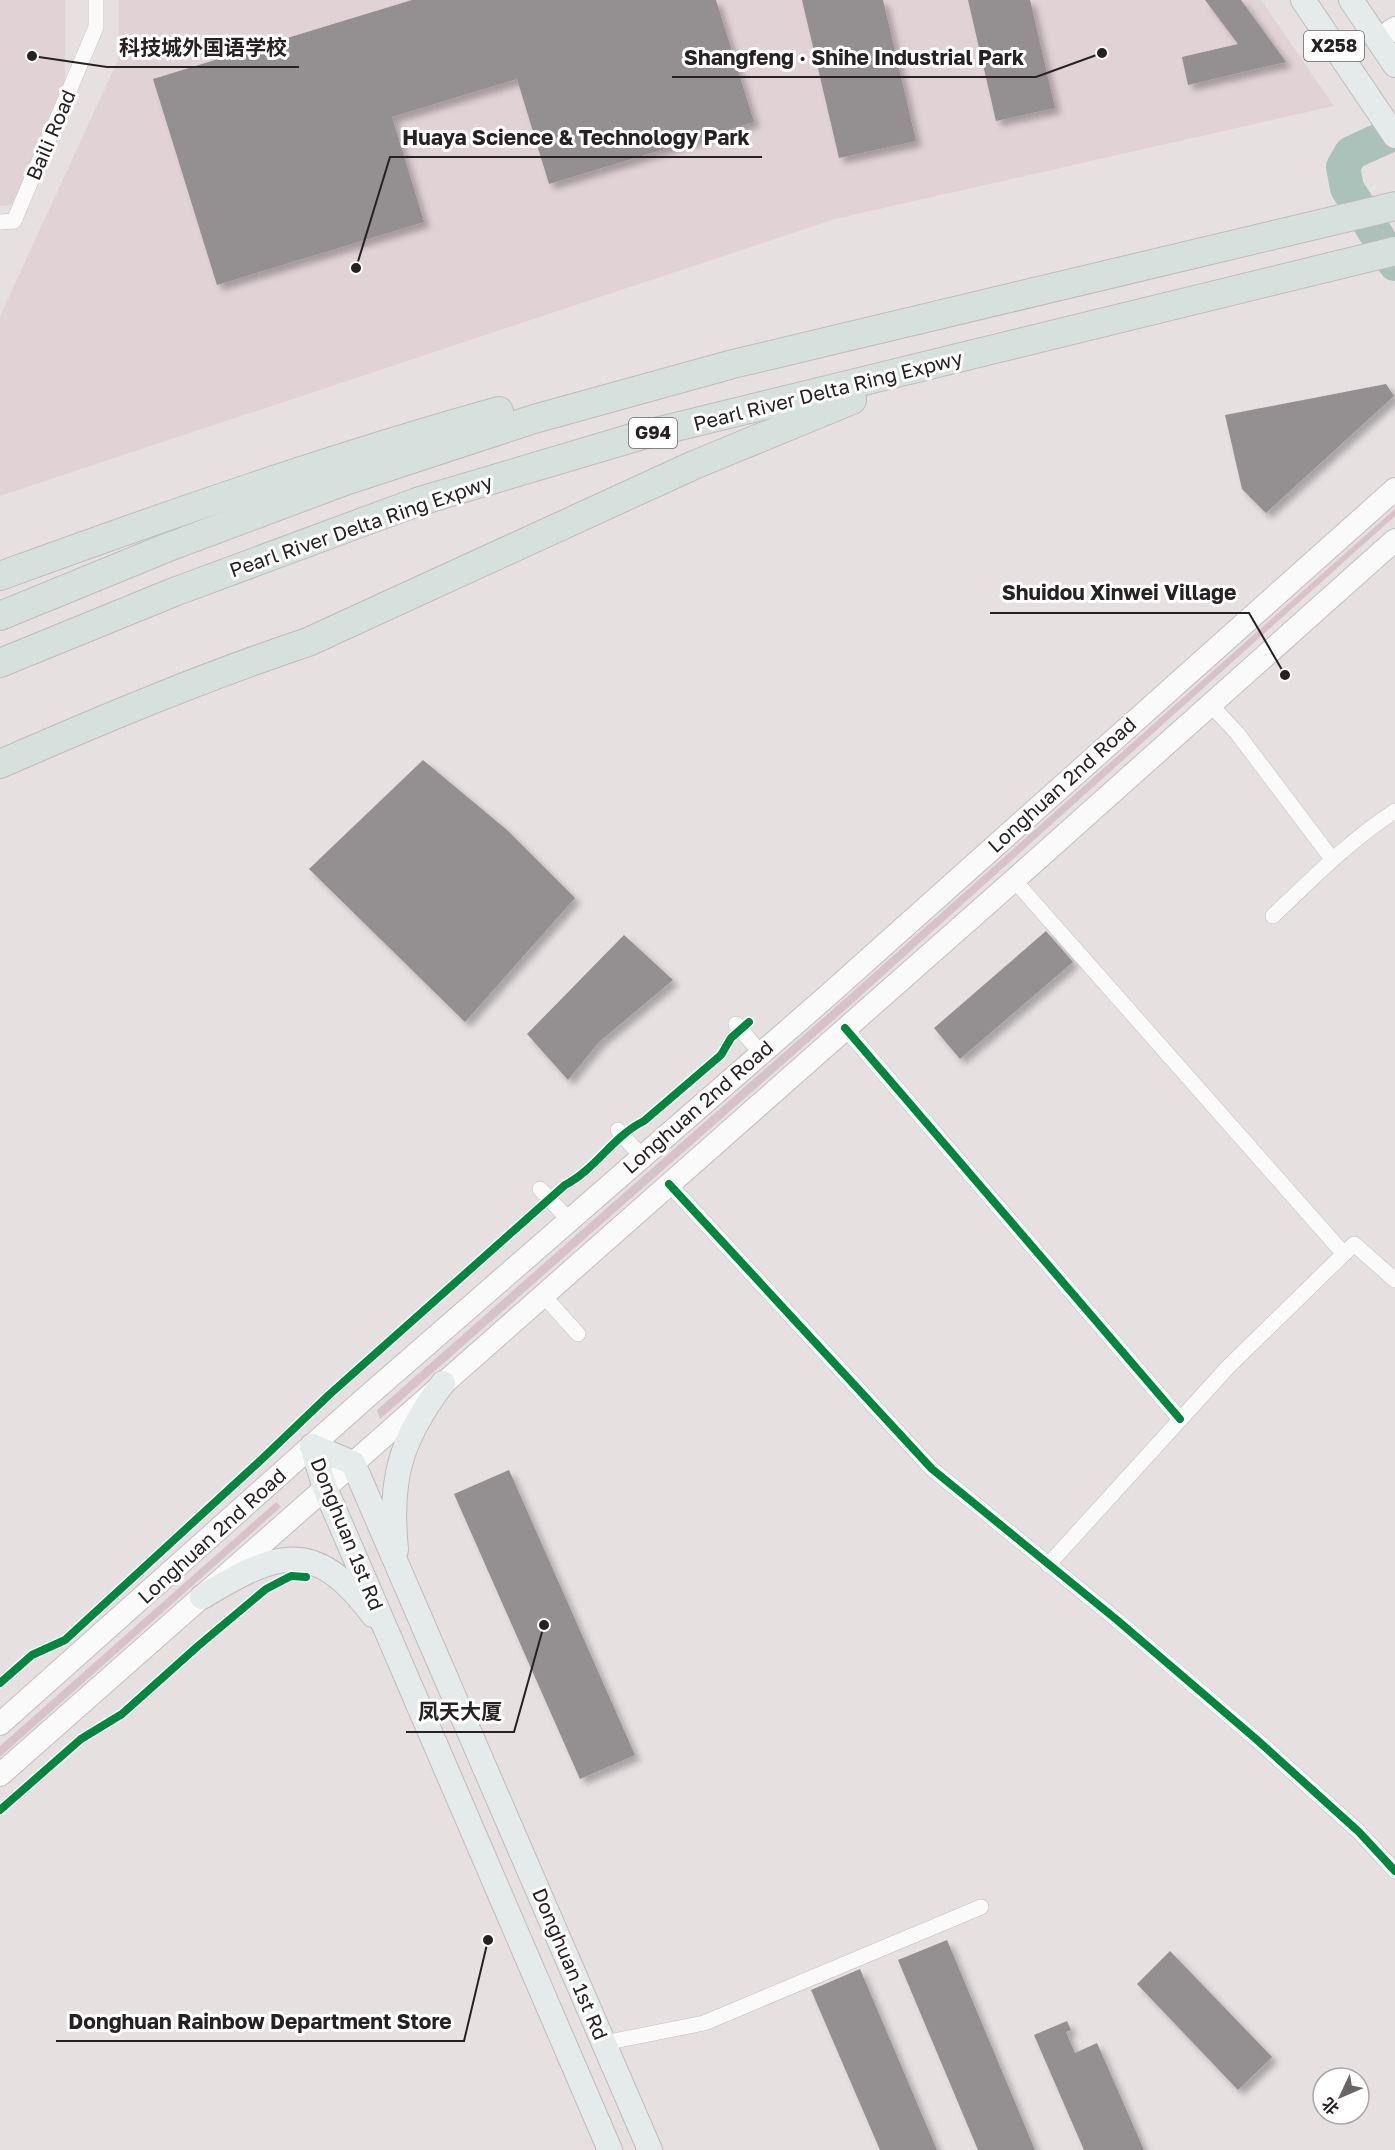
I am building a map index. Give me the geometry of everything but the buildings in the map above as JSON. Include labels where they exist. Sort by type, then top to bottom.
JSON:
[{"type":"highway","name":"G94","points":[[0,616],[166,548],[345,481],[534,419],[733,364],[1395,206]]},
{"type":"highway","name":"Pearl River Delta Ring Expwy","points":[[0,663],[174,592],[417,502],[639,436],[1395,251]]},
{"type":"highway","points":[[0,764],[247,662],[308,642],[694,465],[943,363]]},
{"type":"highway","points":[[0,576],[214,499],[433,430],[528,404],[733,364]]},
{"type":"main road","name":"X258","points":[[1303,0],[1395,136]]},
{"type":"main road","name":"X258","points":[[1351,0],[1387,34],[1395,65]]},
{"type":"main road","name":"Longhuan 2nd Road","points":[[0,1724],[362,1401],[760,1052],[826,997],[1395,489]]},
{"type":"main road","name":"Longhuan 2nd Road","points":[[0,1775],[1014,880],[1395,540]]},
{"type":"main road","points":[[401,1576],[394,1522],[397,1474],[408,1440],[418,1419],[443,1383]]},
{"type":"main road","name":"Donghuan 1st Rd","points":[[312,1446],[353,1463],[650,2150]]},
{"type":"main road","name":"Donghuan 1st Rd","points":[[312,1446],[325,1488],[610,2150]]},
{"type":"main road","points":[[202,1597],[261,1566],[294,1558],[310,1561],[338,1576],[368,1609],[391,1642]]},
{"type":"street","name":"Baili Road","points":[[0,222],[14,221],[96,27],[96,0]]},
{"type":"street","points":[[1211,705],[1237,733],[1332,860]]},
{"type":"street","points":[[1273,916],[1332,860],[1395,811]]},
{"type":"street","points":[[1014,880],[1344,1254]]},
{"type":"street","points":[[736,1024],[760,1052]]},
{"type":"street","points":[[845,1028],[1180,1419]]},
{"type":"street","points":[[618,1130],[642,1157]]},
{"type":"street","points":[[669,1184],[932,1469],[1256,1739],[1359,1832],[1395,1871]]},
{"type":"street","points":[[540,1189],[570,1221]]},
{"type":"street","points":[[1048,1565],[1228,1367],[1354,1244],[1395,1280]]},
{"type":"street","points":[[543,1295],[578,1334]]},
{"type":"street","points":[[604,2043],[704,2023],[981,1906]]},
{"type":"shaded area","points":[[0,0],[65,0],[65,112],[11,205],[0,206]]},
{"type":"shaded area","points":[[119,0],[1261,0],[1334,106],[835,219],[0,496],[0,316],[118,60]]},
{"type":"shaded area","points":[[1395,509],[1395,516],[836,1018],[380,1419],[377,1410],[830,1012]]},
{"type":"shaded area","points":[[276,1502],[281,1507],[0,1757],[0,1746]]},
{"type":"waterway","points":[[1395,133],[1351,153],[1343,167],[1347,188],[1395,264]]},
{"type":"cycle path","points":[[0,1683],[32,1655],[65,1640],[330,1394],[565,1185],[586,1170],[623,1135],[644,1121],[721,1055],[731,1038],[749,1022]]},
{"type":"cycle path","points":[[845,1028],[1180,1419]]},
{"type":"cycle path","points":[[669,1184],[932,1469],[1117,1620],[1256,1739],[1359,1832],[1395,1871]]},
{"type":"cycle path","points":[[0,1810],[81,1739],[122,1714],[266,1589],[291,1576],[306,1577]]},
{"type":"place","name":"Shangfeng · Shihe Industrial Park","points":[[1102,53]]},
{"type":"place","name":"科技城外国语学校","points":[[32,56]]},
{"type":"place","name":"Huaya Science & Technology Park","points":[[356,268]]},
{"type":"place","name":"Shuidou Xinwei Village","points":[[1285,675]]},
{"type":"place","name":"凤天大厦","points":[[544,1625]]},
{"type":"place","name":"Donghuan Rainbow Department Store","points":[[488,1940]]}]
